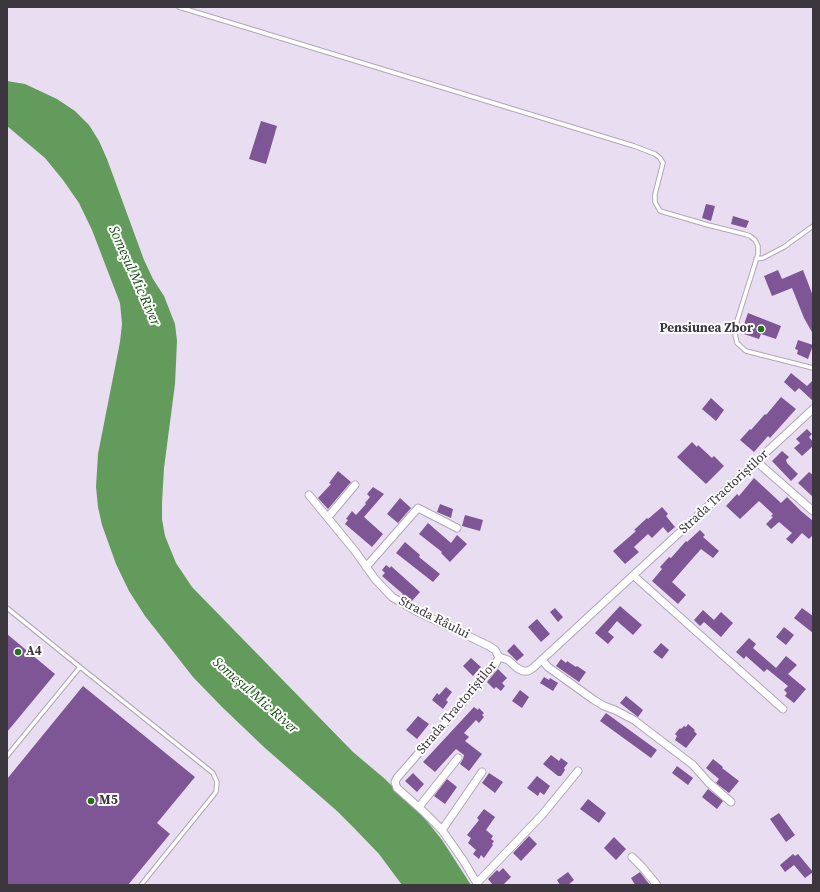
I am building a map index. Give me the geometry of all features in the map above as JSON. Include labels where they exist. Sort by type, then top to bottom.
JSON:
[{"type":"street","name":"Strada Tractoriștilor","points":[[419,807],[397,788],[395,784],[397,778],[495,665],[499,657],[508,660],[523,671],[528,671],[542,660],[813,409]]},
{"type":"street","points":[[757,462],[813,511]]},
{"type":"street","points":[[328,517],[355,485]]},
{"type":"street","name":"Strada Râului","points":[[310,495],[385,591],[392,597],[418,612],[490,646],[495,650],[499,657]]},
{"type":"street","points":[[366,567],[418,508],[457,528]]},
{"type":"street","points":[[634,576],[783,709]]},
{"type":"street","points":[[542,660],[594,700],[634,720],[693,765],[709,783],[731,802]]},
{"type":"street","points":[[458,758],[419,807],[442,830],[463,860],[477,884],[542,816],[578,771]]},
{"type":"street","points":[[442,830],[482,772]]},
{"type":"street","points":[[632,857],[656,885]]},
{"type":"lane","points":[[179,7],[650,151],[660,158],[663,163],[655,194],[655,202],[660,211],[750,236],[755,240],[758,246],[756,259],[737,321],[735,334],[737,342],[746,351],[813,368]]},
{"type":"lane","points":[[756,259],[763,258],[784,246],[813,226]]},
{"type":"lane","points":[[7,608],[213,773],[217,782],[216,792],[141,885]]},
{"type":"lane","points":[[7,756],[80,667]]},
{"type":"water","name":"Someşul Mic River","points":[[7,81],[25,84],[57,99],[75,111],[89,125],[99,141],[107,159],[144,260],[153,279],[164,296],[175,324],[177,341],[175,384],[164,468],[162,519],[165,536],[176,563],[192,587],[353,752],[385,779],[426,820],[442,840],[471,885],[402,885],[379,854],[337,811],[265,748],[193,677],[145,616],[129,591],[116,564],[102,525],[96,487],[98,454],[120,342],[122,324],[120,303],[92,230],[79,203],[45,158],[7,126]]},
{"type":"building","points":[[261,121],[277,126],[266,164],[249,159]]},
{"type":"building","points":[[706,204],[715,206],[711,221],[702,218]]},
{"type":"building","points":[[733,216],[749,221],[746,228],[731,224]]},
{"type":"building","points":[[778,270],[782,279],[803,270],[813,296],[813,334],[804,318],[792,288],[772,296],[764,276]]},
{"type":"building","name":"Pensiunea Zbor","points":[[748,313],[781,326],[776,339],[761,334],[759,339],[741,333]]},
{"type":"building","points":[[798,340],[813,345],[808,359],[797,354],[798,350],[795,349]]},
{"type":"building","points":[[791,373],[807,386],[813,380],[813,401],[799,388],[795,392],[784,382]]},
{"type":"building","points":[[781,397],[796,409],[770,438],[768,436],[754,452],[740,440],[765,414],[766,415]]},
{"type":"building","points":[[711,398],[724,410],[716,421],[702,409]]},
{"type":"building","points":[[807,429],[812,434],[809,437],[813,442],[813,446],[802,456],[794,448],[800,443],[796,439]]},
{"type":"building","points":[[692,442],[697,447],[698,445],[712,458],[714,456],[724,466],[706,484],[677,457]]},
{"type":"building","points":[[782,451],[789,457],[786,460],[787,463],[798,474],[791,481],[772,461]]},
{"type":"building","points":[[338,471],[351,482],[328,509],[318,498],[331,484],[329,483]]},
{"type":"building","points":[[809,472],[813,475],[813,497],[798,483]]},
{"type":"building","points":[[754,478],[781,503],[787,497],[813,521],[813,535],[809,539],[802,533],[792,544],[786,539],[792,533],[779,522],[771,529],[766,524],[773,517],[771,516],[773,514],[759,501],[740,519],[726,506],[737,494],[739,496]]},
{"type":"building","points":[[373,487],[384,494],[364,517],[383,534],[372,547],[345,524],[348,520],[346,519],[352,511],[356,515],[366,504],[365,503],[370,497],[367,494]]},
{"type":"building","points":[[400,498],[411,508],[398,523],[387,514]]},
{"type":"building","points":[[440,504],[453,509],[451,518],[437,512]]},
{"type":"building","points":[[662,507],[668,514],[666,516],[675,527],[668,533],[663,527],[652,538],[648,534],[634,547],[639,552],[625,564],[613,551],[636,531],[634,530],[647,518],[648,519]]},
{"type":"building","points":[[465,515],[483,520],[480,531],[462,526]]},
{"type":"building","points":[[428,523],[451,543],[457,535],[467,544],[450,562],[441,553],[442,552],[419,534]]},
{"type":"building","points":[[700,530],[705,535],[703,537],[719,551],[713,558],[701,549],[672,582],[686,595],[678,604],[652,581],[662,569],[660,567],[669,557],[671,558],[686,541],[687,542]]},
{"type":"building","points":[[405,542],[420,555],[419,557],[440,574],[433,582],[396,553]]},
{"type":"building","points":[[386,565],[390,568],[391,566],[420,592],[411,602],[382,576],[385,573],[382,570]]},
{"type":"building","points":[[620,606],[642,625],[633,635],[617,621],[608,632],[614,637],[608,644],[595,633]]},
{"type":"building","points":[[555,608],[563,617],[558,622],[550,612]]},
{"type":"building","points":[[802,608],[813,616],[813,633],[794,618]]},
{"type":"building","points":[[703,610],[714,620],[721,612],[733,623],[721,637],[704,622],[700,626],[694,620]]},
{"type":"building","points":[[537,619],[550,634],[541,642],[528,627]]},
{"type":"building","points":[[784,627],[794,635],[786,645],[776,637]]},
{"type":"building","points":[[7,634],[55,674],[7,732]]},
{"type":"building","points":[[749,638],[756,644],[753,648],[776,668],[786,656],[797,665],[788,674],[806,689],[794,703],[785,696],[787,693],[784,690],[788,686],[767,669],[764,672],[746,656],[744,659],[736,652]]},
{"type":"building","points":[[661,643],[669,650],[662,659],[653,652]]},
{"type":"building","points":[[514,644],[524,655],[517,661],[507,651]]},
{"type":"building","points":[[471,658],[481,667],[473,676],[463,666]]},
{"type":"building","points":[[561,659],[566,663],[567,661],[586,672],[579,682],[556,666]]},
{"type":"building","points":[[498,669],[507,678],[502,683],[505,686],[501,691],[496,687],[494,689],[487,682]]},
{"type":"building","points":[[544,677],[549,680],[550,678],[558,683],[553,691],[540,683]]},
{"type":"building","name":"M5","points":[[83,686],[195,777],[157,823],[170,834],[128,885],[7,885],[7,779]]},
{"type":"building","points":[[446,687],[452,692],[446,700],[448,702],[443,709],[432,700],[437,693],[439,695]]},
{"type":"building","points":[[520,690],[529,697],[522,708],[512,701]]},
{"type":"building","points":[[626,696],[643,710],[638,717],[620,703]]},
{"type":"building","points":[[474,707],[478,710],[479,708],[484,713],[482,715],[484,717],[479,723],[476,720],[464,733],[469,737],[465,741],[482,754],[469,771],[460,764],[464,755],[456,749],[435,772],[423,762]]},
{"type":"building","points":[[606,713],[657,750],[651,758],[600,721]]},
{"type":"building","points":[[418,716],[429,724],[417,739],[406,730]]},
{"type":"building","points":[[688,724],[697,734],[686,748],[675,740],[677,736],[675,734],[680,728],[681,729],[684,726],[686,727]]},
{"type":"building","points":[[551,755],[559,761],[561,758],[568,763],[561,776],[558,776],[543,764]]},
{"type":"building","points":[[713,759],[739,781],[729,793],[716,783],[719,779],[706,768]]},
{"type":"building","points":[[677,766],[693,778],[688,785],[672,773]]},
{"type":"building","points":[[413,773],[424,784],[417,792],[405,781]]},
{"type":"building","points":[[489,773],[503,782],[495,793],[482,783]]},
{"type":"building","points":[[537,776],[550,786],[544,795],[540,792],[538,796],[527,788]]},
{"type":"building","points":[[447,779],[457,787],[445,804],[434,796]]},
{"type":"building","points":[[708,789],[723,801],[717,809],[702,797]]},
{"type":"building","points":[[588,799],[606,813],[599,823],[580,809]]},
{"type":"building","points":[[484,809],[495,817],[486,830],[493,836],[491,839],[494,841],[484,858],[481,855],[479,859],[473,854],[476,850],[468,843],[471,838],[467,835],[479,820],[477,818]]},
{"type":"building","points":[[779,813],[795,835],[786,842],[770,819]]},
{"type":"building","points":[[529,836],[537,844],[521,861],[513,853]]},
{"type":"building","points":[[614,837],[626,849],[616,860],[604,848]]},
{"type":"building","points":[[793,854],[795,856],[798,854],[813,872],[805,878],[794,865],[785,872],[780,865]]},
{"type":"building","points":[[503,868],[511,877],[503,885],[493,885],[488,879],[497,870],[499,872]]},
{"type":"building","points":[[568,872],[574,880],[568,885],[560,885],[557,880]]},
{"type":"building","points":[[640,872],[650,885],[635,885],[631,878]]},
{"type":"place","name":"Pensiunea Zbor","points":[[761,329]]},
{"type":"place","name":"A4","points":[[18,652]]},
{"type":"place","name":"M5","points":[[91,801]]}]
